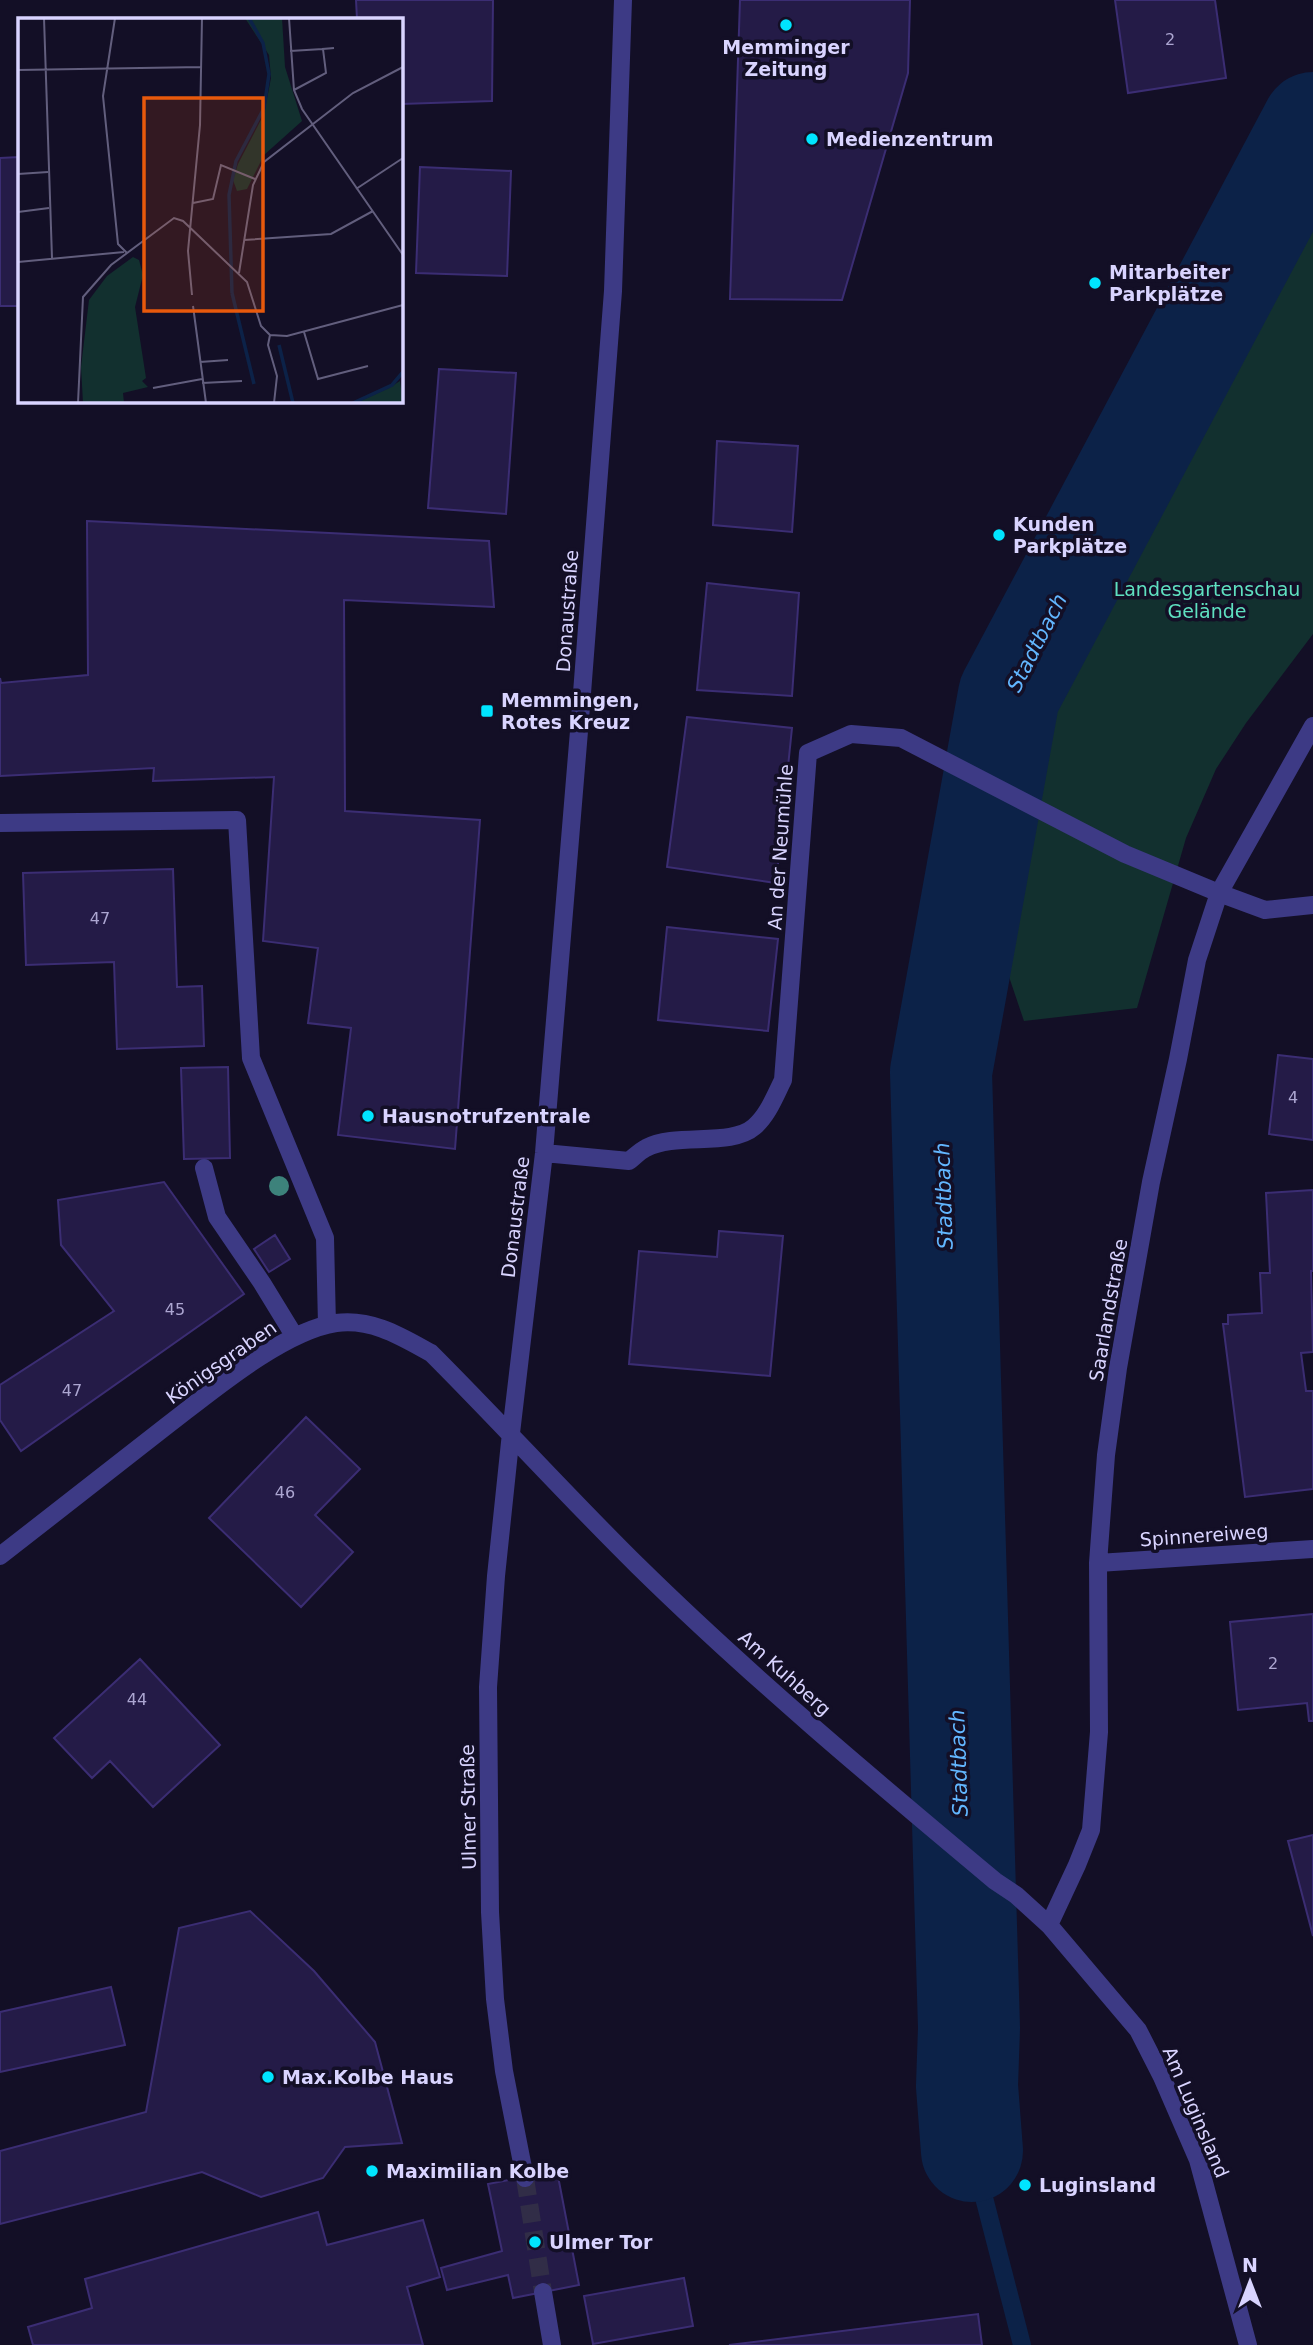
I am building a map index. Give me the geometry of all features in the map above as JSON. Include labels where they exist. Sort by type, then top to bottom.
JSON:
[{"type":"street","name":"Donaustraße","points":[[511,1433],[544,1153],[613,291],[623,0]]},
{"type":"street","name":"Saarlandstraße","points":[[1049,1926],[1091,1830],[1100,1732],[1098,1563],[1106,1455],[1118,1368],[1151,1182],[1196,960],[1219,893],[1313,726]]},
{"type":"street","name":"An der Neumühle","points":[[544,1153],[629,1161],[648,1147],[684,1139],[737,1136],[752,1129],[766,1114],[783,1080],[808,753],[851,734],[901,738],[1125,854],[1219,893],[1265,910],[1313,905]]},
{"type":"street","points":[[0,823],[237,820],[251,1058],[325,1238],[327,1325]]},
{"type":"street","points":[[204,1168],[218,1217],[295,1337]]},
{"type":"street","name":"Königsgraben","points":[[0,1556],[228,1379],[295,1337],[339,1322],[388,1329],[431,1353],[511,1433]]},
{"type":"street","name":"Am Kuhberg","points":[[511,1433],[638,1565],[749,1670],[862,1770],[979,1868],[1016,1895],[1049,1926]]},
{"type":"street","name":"Ulmer Straße","points":[[511,1433],[488,1687],[490,1912],[502,2059],[525,2178]]},
{"type":"street","name":"Spinnereiweg","points":[[1098,1563],[1313,1549]]},
{"type":"street","name":"Am Luginsland","points":[[1049,1926],[1138,2030],[1162,2077],[1198,2160],[1248,2345]]},
{"type":"street","points":[[543,2292],[552,2345]]},
{"type":"green space","name":"Landesgartenschau Gelände","points":[[1313,192],[1313,634],[1246,723],[1216,769],[1186,838],[1137,1008],[1024,1021],[985,906],[1036,728],[1075,624],[1259,285]]},
{"type":"building","points":[[356,0],[493,0],[492,101],[402,104],[402,18],[357,18]]},
{"type":"building","name":"Medienzentrum","points":[[740,0],[910,0],[908,73],[842,300],[730,299]]},
{"type":"building","points":[[1115,0],[1215,0],[1226,78],[1128,93]]},
{"type":"building","points":[[18,157],[18,306],[0,306],[0,158]]},
{"type":"building","points":[[420,167],[511,171],[507,276],[416,273]]},
{"type":"building","points":[[439,369],[516,373],[506,514],[428,508]]},
{"type":"building","points":[[717,441],[798,446],[792,532],[713,525]]},
{"type":"building","points":[[87,521],[489,541],[494,607],[344,600],[345,811],[480,820],[455,1149],[338,1135],[351,1028],[308,1023],[318,948],[263,941],[274,777],[153,781],[154,768],[0,776],[0,678],[1,683],[88,675]]},
{"type":"building","points":[[707,583],[799,593],[792,696],[697,690]]},
{"type":"building","points":[[687,717],[792,728],[776,883],[667,867]]},
{"type":"building","points":[[173,869],[177,987],[202,986],[204,1046],[117,1049],[114,962],[26,965],[23,873]]},
{"type":"building","points":[[667,927],[778,939],[768,1031],[658,1020]]},
{"type":"building","points":[[1278,1055],[1313,1059],[1313,1140],[1269,1134]]},
{"type":"building","points":[[228,1067],[230,1158],[184,1159],[181,1068]]},
{"type":"building","points":[[164,1182],[244,1294],[21,1451],[0,1420],[0,1385],[114,1311],[61,1245],[58,1200]]},
{"type":"building","points":[[1313,1190],[1313,1352],[1301,1353],[1306,1391],[1313,1391],[1313,1489],[1245,1497],[1223,1324],[1228,1324],[1228,1315],[1262,1313],[1260,1273],[1270,1273],[1266,1193]]},
{"type":"building","points":[[719,1231],[783,1236],[770,1376],[629,1364],[639,1251],[717,1257]]},
{"type":"building","points":[[275,1235],[290,1259],[269,1272],[254,1249]]},
{"type":"building","points":[[306,1417],[360,1469],[315,1515],[353,1552],[301,1607],[209,1518]]},
{"type":"building","points":[[1313,1614],[1313,1721],[1309,1721],[1307,1703],[1238,1710],[1230,1622]]},
{"type":"building","points":[[140,1659],[220,1745],[153,1807],[110,1761],[92,1778],[54,1738]]},
{"type":"building","points":[[1313,1835],[1313,1936],[1288,1841]]},
{"type":"building","name":"Max.Kolbe Haus","points":[[250,1911],[314,1971],[375,2042],[402,2143],[345,2147],[323,2178],[261,2197],[202,2172],[0,2224],[0,2151],[146,2112],[179,1928]]},
{"type":"building","points":[[111,1987],[125,2045],[0,2072],[0,2012]]},
{"type":"building","name":"Ulmer Tor","points":[[557,2171],[579,2285],[513,2298],[508,2275],[447,2290],[441,2268],[502,2251],[488,2184]]},
{"type":"building","points":[[318,2212],[327,2245],[423,2220],[440,2277],[407,2287],[423,2345],[33,2345],[28,2327],[92,2308],[85,2279]]},
{"type":"building","points":[[684,2278],[693,2326],[593,2344],[584,2296]]},
{"type":"building","points":[[978,2314],[982,2345],[729,2345]]},
{"type":"waterway","name":"Stadtbach","points":[[972,2151],[967,2086],[969,2028],[941,1072],[1009,695],[1313,123]]},
{"type":"waterway","name":"Stadtbach","points":[[972,2151],[1022,2345]]},
{"type":"tunnel","points":[[525,2178],[543,2292]]},
{"type":"place","name":"Memminger Zeitung","points":[[786,25]]},
{"type":"place","name":"Medienzentrum","points":[[812,139]]},
{"type":"place","name":"Mitarbeiter Parkplätze","points":[[1095,283]]},
{"type":"place","name":"Kunden Parkplätze","points":[[999,535]]},
{"type":"place","name":"Memmingen, Rotes Kreuz","points":[[487,711]]},
{"type":"place","name":"Hausnotrufzentrale","points":[[368,1116]]},
{"type":"place","name":"Max.Kolbe Haus","points":[[268,2077]]},
{"type":"place","name":"Maximilian Kolbe","points":[[372,2171]]},
{"type":"place","name":"Luginsland","points":[[1025,2185]]},
{"type":"place","name":"Ulmer Tor","points":[[535,2242]]}]
